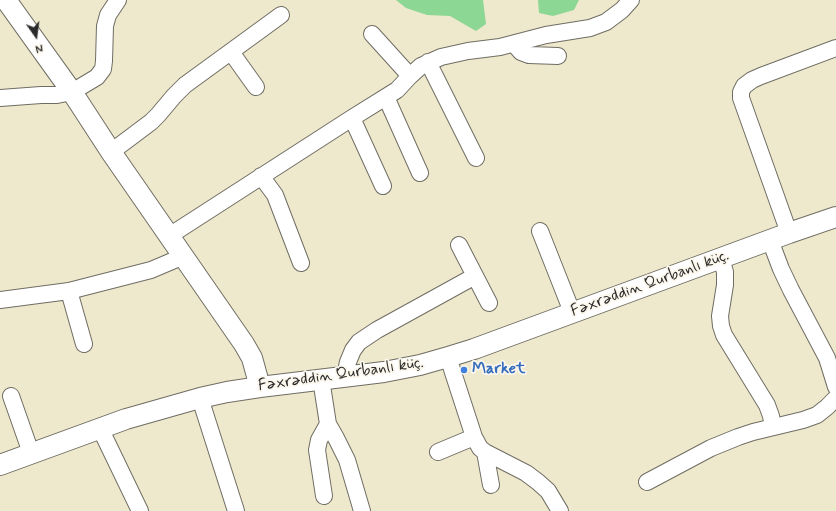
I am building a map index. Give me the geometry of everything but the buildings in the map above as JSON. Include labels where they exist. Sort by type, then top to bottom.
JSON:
[{"type":"street","points":[[6,0],[72,92],[111,152],[244,344],[252,358],[260,387]]},
{"type":"street","points":[[0,98],[57,95],[72,92],[97,77],[103,69],[104,62],[104,26],[108,15],[118,0]]},
{"type":"street","points":[[169,236],[397,90],[421,66],[428,62],[441,56],[500,47],[546,35],[590,28],[606,22],[622,10],[631,0]]},
{"type":"street","points":[[111,152],[155,119],[185,85],[281,15]]},
{"type":"street","points":[[372,34],[410,76]]},
{"type":"street","points":[[514,44],[521,52],[529,55],[558,56]]},
{"type":"street","points":[[789,233],[741,98],[741,92],[744,86],[752,80],[836,48]]},
{"type":"street","points":[[231,52],[256,87]]},
{"type":"street","points":[[428,62],[476,158]]},
{"type":"street","points":[[386,97],[420,173]]},
{"type":"street","points":[[352,118],[383,186]]},
{"type":"street","points":[[261,176],[275,195],[300,263]]},
{"type":"street","name":"Fəxrəddin Qurbanlı küç.","points":[[0,465],[126,419],[200,398],[260,387],[384,372],[420,365],[448,357],[474,349],[720,258],[836,217]]},
{"type":"street","points":[[540,232],[572,312]]},
{"type":"street","points":[[770,240],[791,290],[831,357],[836,387]]},
{"type":"street","points":[[459,245],[489,303]]},
{"type":"street","points":[[0,300],[69,291],[151,270],[184,256]]},
{"type":"street","points":[[720,258],[725,272],[725,285],[720,316],[724,335],[767,405],[773,427]]},
{"type":"street","points":[[345,376],[352,350],[359,342],[377,330],[475,276]]},
{"type":"street","points":[[69,291],[84,344]]},
{"type":"street","points":[[448,357],[474,437],[480,448],[526,473],[538,482],[548,491],[560,511]]},
{"type":"street","points":[[321,379],[328,424],[347,460],[362,511]]},
{"type":"street","points":[[12,396],[31,453]]},
{"type":"street","points":[[200,398],[236,511]]},
{"type":"street","points":[[647,482],[711,448],[738,437],[817,415],[836,398]]},
{"type":"street","points":[[324,496],[317,450],[319,440],[328,424]]},
{"type":"street","points":[[100,428],[140,511]]},
{"type":"street","points":[[438,452],[474,437]]},
{"type":"street","points":[[485,452],[491,485]]},
{"type":"green space","points":[[396,0],[483,0],[486,24],[476,31],[450,16],[427,15],[406,8]]},
{"type":"green space","points":[[538,0],[579,0],[574,10],[553,16],[539,13]]},
{"type":"place","name":"Market","points":[[464,370]]}]
